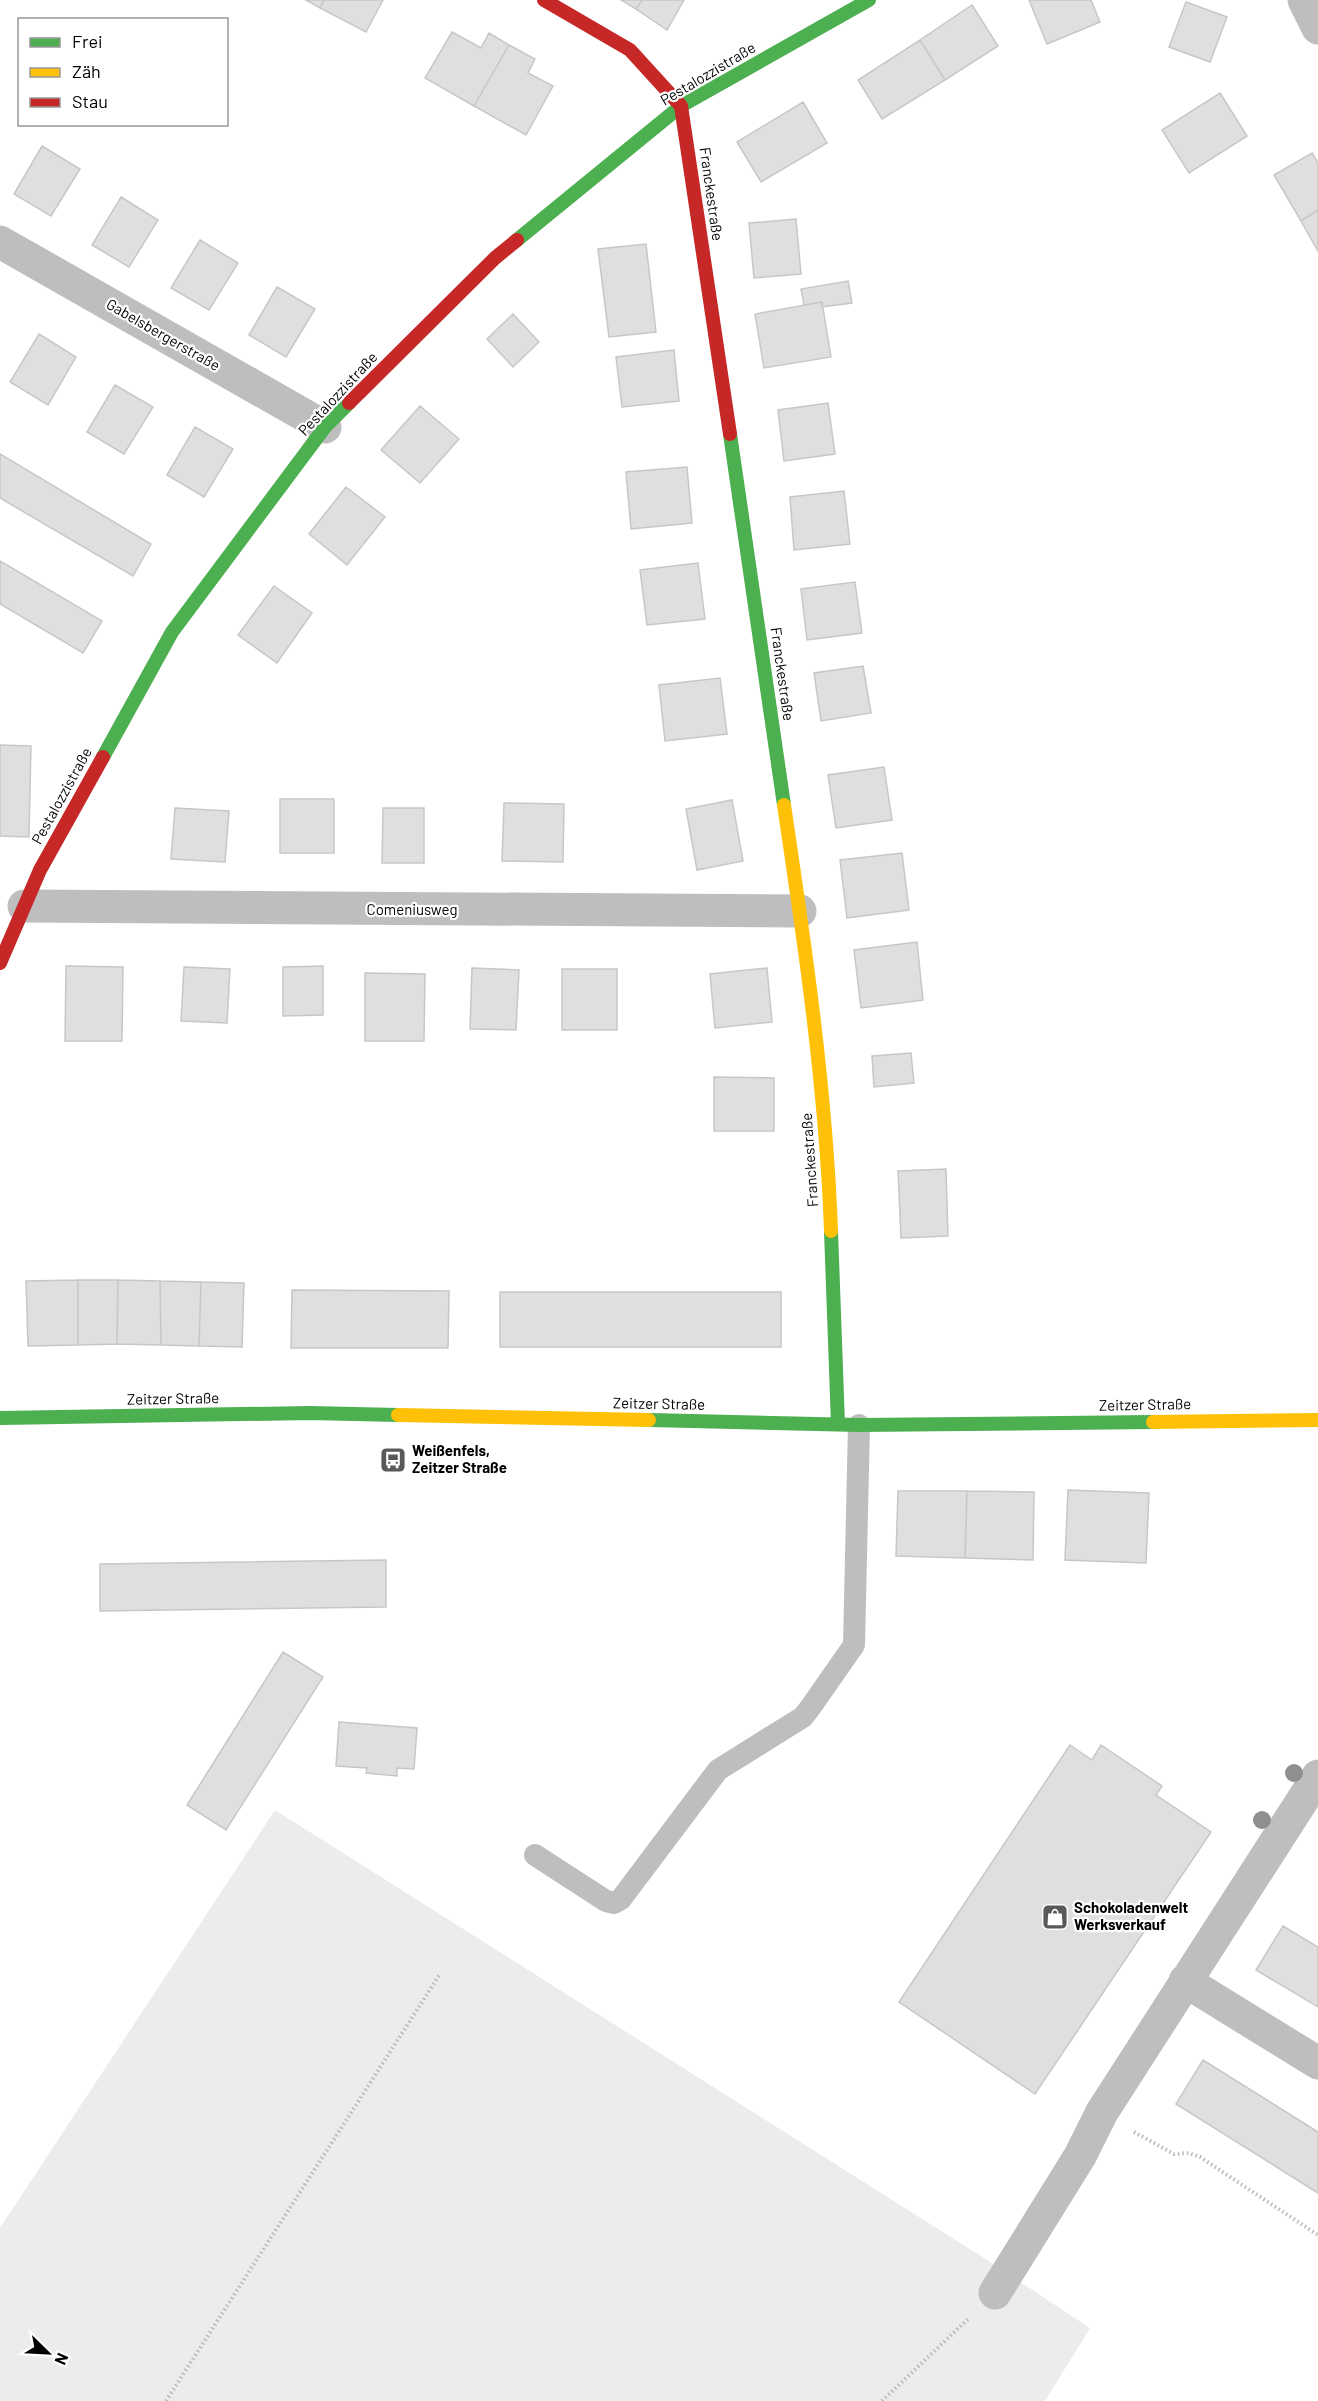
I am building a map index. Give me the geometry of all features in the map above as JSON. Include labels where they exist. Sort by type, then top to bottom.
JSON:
[{"type":"street","name":"Pestalozzistraße","points":[[0,963],[40,870],[172,632],[325,428],[495,258],[681,106],[869,0]]},
{"type":"street","points":[[1304,0],[1318,27]]},
{"type":"street","points":[[548,1],[630,50],[681,106]]},
{"type":"street","name":"Franckestraße","points":[[681,106],[800,911],[828,1151],[849,1425]]},
{"type":"street","name":"Gabelsbergerstraße","points":[[0,242],[325,428]]},
{"type":"street","name":"Comeniusweg","points":[[24,906],[800,911]]},
{"type":"street","name":"Zeitzer Straße","points":[[0,1418],[323,1413],[849,1425],[1318,1420]]},
{"type":"street","points":[[995,2293],[1080,2156],[1102,2112],[1318,1776]]},
{"type":"street","points":[[1185,1981],[1318,2063]]},
{"type":"lane","points":[[535,1855],[606,1901],[614,1903],[621,1899],[718,1770],[803,1717],[810,1708],[854,1645],[849,1425]]},
{"type":"path","points":[[166,2401],[440,1974]]},
{"type":"path","points":[[1102,2112],[1161,2149],[1174,2154],[1190,2153],[1200,2157],[1318,2235]]},
{"type":"path","points":[[882,2401],[995,2293]]},
{"type":"shaded area","points":[[275,1810],[984,2258],[1090,2328],[1045,2401],[0,2401],[0,2228]]},
{"type":"building","points":[[306,0],[324,0],[320,8]]},
{"type":"building","points":[[324,0],[383,0],[366,32],[320,8]]},
{"type":"building","points":[[621,0],[642,0],[636,9]]},
{"type":"building","points":[[642,0],[684,0],[667,30],[636,9]]},
{"type":"building","points":[[1029,0],[1091,0],[1100,22],[1047,44]]},
{"type":"building","points":[[1186,2],[1227,17],[1210,62],[1169,47]]},
{"type":"building","points":[[972,5],[998,46],[945,80],[920,40]]},
{"type":"building","points":[[452,32],[481,48],[489,33],[509,45],[474,106],[425,78]]},
{"type":"building","points":[[920,40],[945,80],[882,119],[858,80]]},
{"type":"building","points":[[509,45],[535,59],[528,73],[553,86],[526,135],[474,106]]},
{"type":"building","points":[[1220,93],[1247,136],[1189,173],[1162,130]]},
{"type":"building","points":[[803,102],[827,143],[761,182],[737,142]]},
{"type":"building","points":[[42,146],[80,169],[51,216],[14,194]]},
{"type":"building","points":[[1312,153],[1318,163],[1318,210],[1301,221],[1274,175]]},
{"type":"building","points":[[121,197],[158,220],[129,267],[92,245]]},
{"type":"building","points":[[1318,210],[1318,251],[1301,221]]},
{"type":"building","points":[[796,219],[801,274],[754,278],[749,223]]},
{"type":"building","points":[[200,240],[238,263],[209,310],[171,288]]},
{"type":"building","points":[[646,244],[656,332],[609,337],[598,249]]},
{"type":"building","points":[[848,281],[852,303],[822,307],[822,302],[804,305],[801,289]]},
{"type":"building","points":[[277,287],[315,309],[286,357],[249,335]]},
{"type":"building","points":[[822,302],[831,357],[764,368],[755,314]]},
{"type":"building","points":[[513,314],[539,342],[513,367],[487,339]]},
{"type":"building","points":[[39,334],[76,357],[48,405],[10,382]]},
{"type":"building","points":[[674,350],[679,401],[622,407],[616,357]]},
{"type":"building","points":[[115,385],[153,407],[124,454],[87,432]]},
{"type":"building","points":[[828,403],[835,454],[784,461],[778,410]]},
{"type":"building","points":[[420,406],[459,439],[420,483],[381,450]]},
{"type":"building","points":[[195,427],[233,449],[204,497],[167,475]]},
{"type":"building","points":[[0,454],[151,544],[133,576],[0,498]]},
{"type":"building","points":[[687,467],[692,523],[631,529],[626,472]]},
{"type":"building","points":[[346,487],[385,517],[347,565],[309,534]]},
{"type":"building","points":[[844,491],[850,544],[794,550],[790,497]]},
{"type":"building","points":[[0,561],[102,621],[83,653],[0,604]]},
{"type":"building","points":[[698,563],[705,619],[647,625],[640,570]]},
{"type":"building","points":[[855,582],[862,633],[807,640],[801,589]]},
{"type":"building","points":[[274,586],[312,613],[277,663],[238,635]]},
{"type":"building","points":[[863,666],[871,713],[821,721],[814,673]]},
{"type":"building","points":[[720,678],[727,734],[665,741],[659,685]]},
{"type":"building","points":[[0,745],[31,746],[29,837],[0,836]]},
{"type":"building","points":[[884,767],[892,820],[836,828],[828,775]]},
{"type":"building","points":[[280,799],[334,799],[334,853],[280,853]]},
{"type":"building","points":[[732,800],[743,861],[697,870],[686,809]]},
{"type":"building","points":[[504,803],[564,804],[563,862],[502,861]]},
{"type":"building","points":[[175,808],[229,811],[225,862],[171,859]]},
{"type":"building","points":[[383,808],[424,808],[424,863],[382,863]]},
{"type":"building","points":[[902,853],[909,910],[847,918],[840,860]]},
{"type":"building","points":[[917,942],[923,1000],[861,1008],[854,950]]},
{"type":"building","points":[[66,966],[123,967],[122,1041],[65,1041]]},
{"type":"building","points":[[323,966],[323,1015],[283,1016],[283,967]]},
{"type":"building","points":[[184,967],[230,969],[227,1023],[181,1021]]},
{"type":"building","points":[[472,968],[519,970],[516,1030],[470,1029]]},
{"type":"building","points":[[767,968],[772,1022],[715,1028],[710,974]]},
{"type":"building","points":[[562,969],[617,969],[617,1030],[562,1030]]},
{"type":"building","points":[[365,973],[425,974],[424,1041],[365,1041]]},
{"type":"building","points":[[911,1053],[914,1083],[874,1087],[872,1056]]},
{"type":"building","points":[[714,1077],[774,1078],[774,1131],[714,1131]]},
{"type":"building","points":[[946,1169],[948,1236],[901,1238],[898,1171]]},
{"type":"building","points":[[78,1280],[118,1280],[117,1344],[78,1345]]},
{"type":"building","points":[[78,1280],[78,1345],[28,1346],[26,1281]]},
{"type":"building","points":[[118,1280],[160,1281],[161,1345],[117,1344]]},
{"type":"building","points":[[160,1281],[201,1282],[199,1346],[161,1345]]},
{"type":"building","points":[[201,1282],[244,1283],[242,1347],[199,1346]]},
{"type":"building","points":[[292,1290],[449,1291],[448,1348],[291,1348]]},
{"type":"building","points":[[500,1292],[781,1292],[781,1347],[500,1347]]},
{"type":"building","points":[[1068,1490],[1149,1493],[1146,1563],[1065,1560]]},
{"type":"building","points":[[898,1491],[967,1491],[965,1558],[896,1556]]},
{"type":"building","points":[[967,1491],[1034,1492],[1033,1560],[965,1558]]},
{"type":"building","points":[[386,1560],[386,1607],[100,1611],[100,1564]]},
{"type":"building","points":[[283,1652],[323,1677],[226,1830],[187,1805]]},
{"type":"building","points":[[339,1722],[417,1728],[414,1769],[397,1768],[397,1776],[366,1773],[367,1768],[336,1766]]},
{"type":"building","name":"Schokoladenwelt Werksverkauf","points":[[1070,1745],[1092,1760],[1101,1745],[1162,1786],[1156,1795],[1211,1832],[1035,2094],[899,2002]]},
{"type":"building","points":[[1283,1926],[1318,1947],[1318,2007],[1256,1970]]},
{"type":"building","points":[[1203,2060],[1318,2132],[1318,2193],[1176,2104]]},
{"type":"traffic: fast","points":[[517,240],[681,106],[869,0]]},
{"type":"traffic: fast","points":[[103,757],[172,632],[325,427],[349,403]]},
{"type":"traffic: fast","points":[[730,434],[784,805]]},
{"type":"traffic: fast","points":[[831,1231],[838,1424]]},
{"type":"traffic: fast","points":[[0,1418],[310,1413],[398,1415]]},
{"type":"traffic: fast","points":[[649,1420],[859,1425],[1153,1422]]},
{"type":"traffic: slow","points":[[784,805],[807,964],[819,1071],[831,1231]]},
{"type":"traffic: slow","points":[[398,1415],[649,1420]]},
{"type":"traffic: slow","points":[[1153,1422],[1318,1420]]},
{"type":"traffic: jam","points":[[544,0],[630,50],[681,106],[730,434]]},
{"type":"traffic: jam","points":[[349,403],[495,258],[517,240]]},
{"type":"traffic: jam","points":[[0,963],[40,870],[103,757]]},
{"type":"place","name":"Weißenfels, Zeitzer Straße","points":[[393,1460]]},
{"type":"place","name":"Schokoladenwelt Werksverkauf","points":[[1055,1917]]}]
